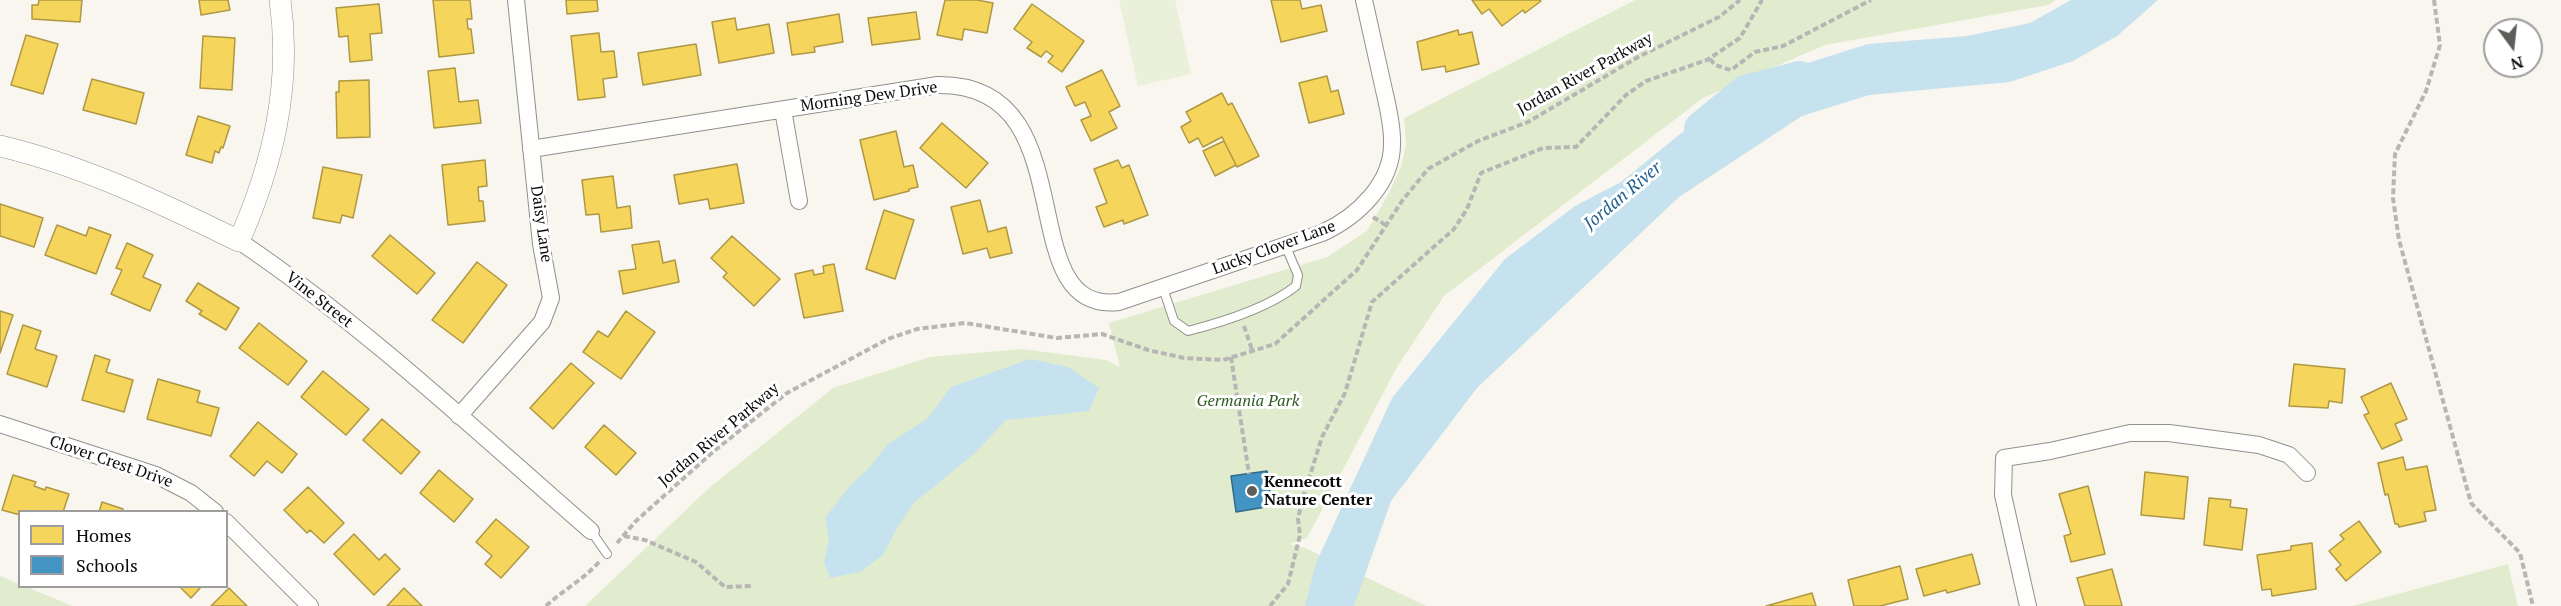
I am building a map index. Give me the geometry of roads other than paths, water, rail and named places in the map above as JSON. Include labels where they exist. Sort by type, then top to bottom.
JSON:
[{"type":"street","points":[[239,241],[263,183],[277,133],[284,69],[280,0]]},
{"type":"street","name":"Daisy Lane","points":[[459,416],[542,322],[550,304],[551,287],[541,244],[516,0]]},
{"type":"street","name":"Lucky Clover Lane","points":[[1110,303],[1128,300],[1322,233],[1349,219],[1370,198],[1379,185],[1388,164],[1392,142],[1367,1]]},
{"type":"street","name":"Morning Dew Drive","points":[[531,149],[938,85],[973,90],[995,100],[1013,116],[1027,138],[1066,277],[1081,294],[1090,299],[1110,303]]},
{"type":"street","points":[[783,110],[799,201]]},
{"type":"street","name":"Vine Street","points":[[0,146],[104,178],[239,241],[326,304],[591,531]]},
{"type":"street","name":"Clover Crest Drive","points":[[0,424],[156,475],[191,493],[212,510]]},
{"type":"street","points":[[2028,606],[2003,495],[2004,458],[2050,451],[2130,433],[2169,433],[2259,445],[2289,455],[2307,473]]},
{"type":"street","points":[[228,524],[310,606]]},
{"type":"lane","points":[[1163,288],[1174,321],[1188,331],[1240,314],[1281,298],[1296,286],[1298,275],[1286,247]]},
{"type":"lane","points":[[591,531],[607,554]]},
{"type":"water","points":[[2071,0],[2158,0],[2117,36],[2073,61],[2010,82],[1869,95],[1802,116],[1679,197],[1477,388],[1391,501],[1354,606],[1305,606],[1316,563],[1392,398],[1505,259],[1575,206],[1621,182],[1690,126],[1798,66],[1868,44],[1967,36],[2030,23]]},
{"type":"water","points":[[1030,359],[1068,367],[1099,388],[1089,411],[1006,420],[974,454],[914,503],[898,526],[883,555],[860,572],[830,578],[824,562],[829,540],[825,518],[887,445],[928,418],[951,387]]},
{"type":"waterway","name":"Jordan River","points":[[1702,129],[1746,93],[1800,79]]},
{"type":"place","name":"Kennecott Nature Center","points":[[1252,491]]},
{"type":"park label","name":"Germania Park","points":[[1248,401]]}]
